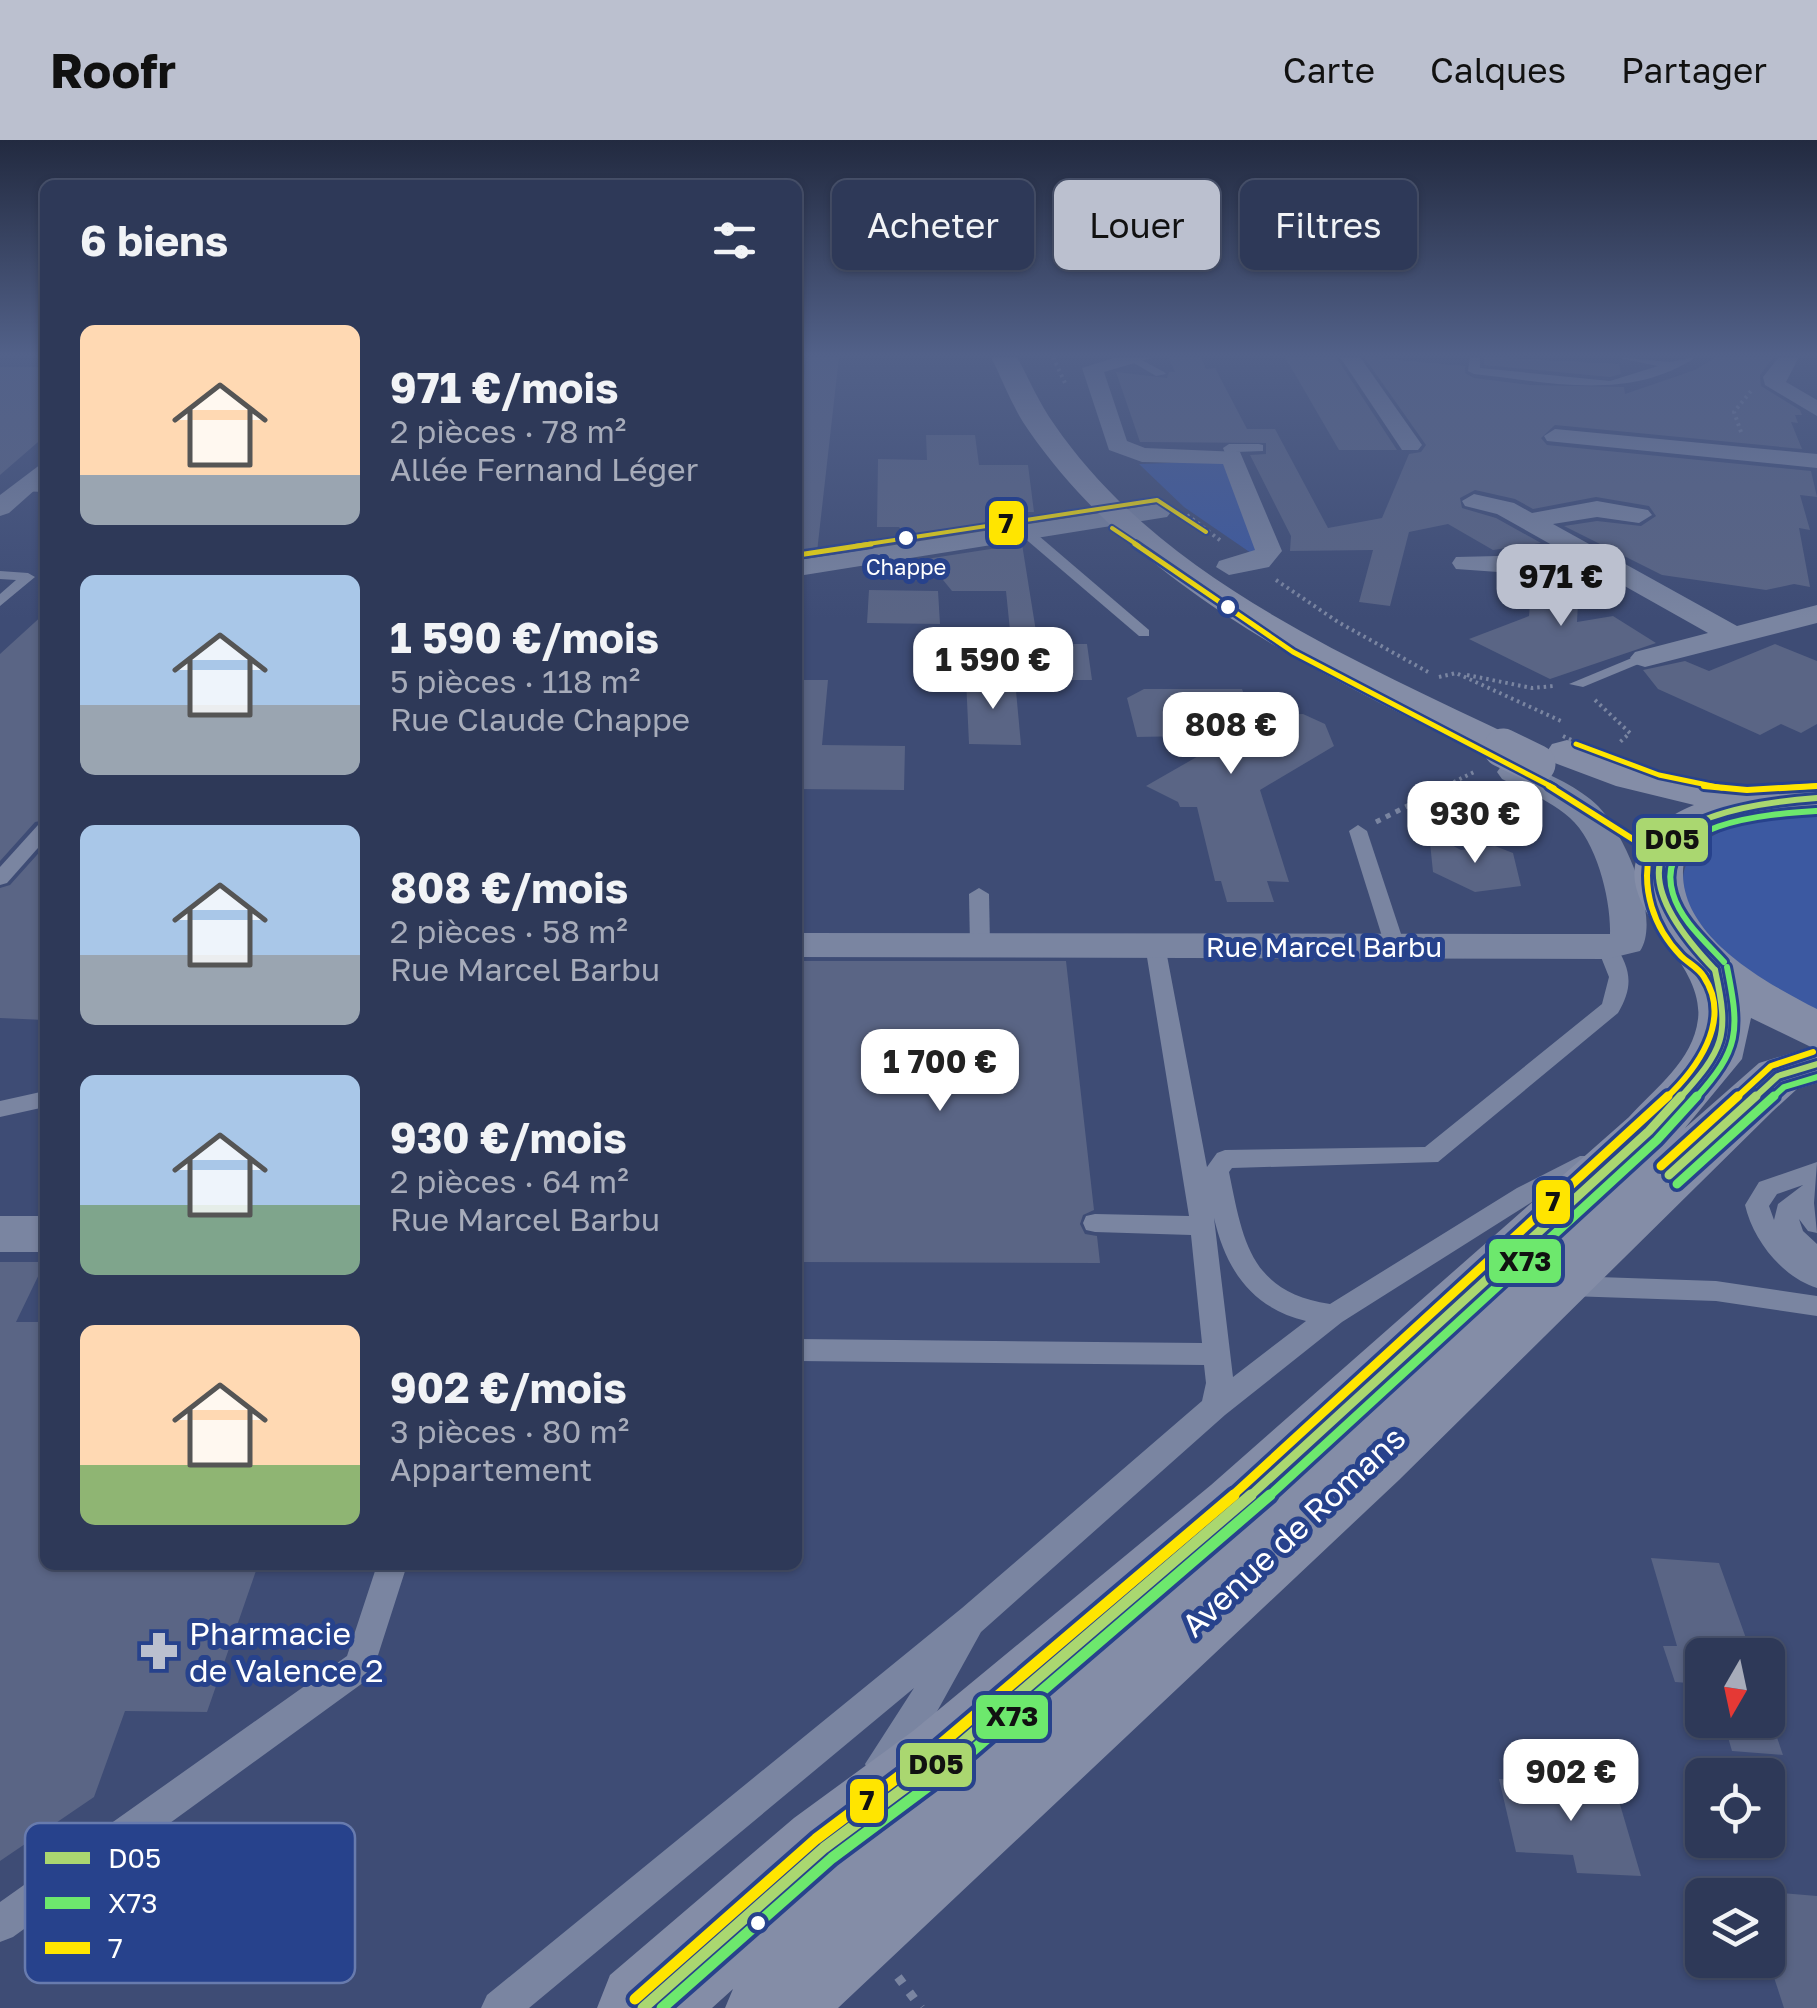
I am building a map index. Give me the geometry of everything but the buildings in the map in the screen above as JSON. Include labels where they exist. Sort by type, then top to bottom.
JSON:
[{"type":"main road","points":[[1051,444],[1120,518],[1232,601],[1308,649],[1605,800],[1665,846]]},
{"type":"main road","points":[[1107,446],[1168,510],[1239,565],[1523,755],[1745,802],[1817,798]]},
{"type":"main road","points":[[1745,802],[1696,819],[1665,846],[1656,872],[1662,903],[1681,936],[1715,970],[1770,1008],[1817,1031]]},
{"type":"main road","name":"Avenue de Romans","points":[[643,2008],[824,1848],[942,1760],[1236,1508],[1649,1131],[1715,1059],[1725,1016],[1715,970]]},
{"type":"main road","name":"Avenue de Romans","points":[[771,2008],[1359,1472],[1550,1286],[1753,1097],[1778,1076],[1817,1064]]},
{"type":"street","points":[[1643,444],[1817,461]]},
{"type":"street","points":[[1107,446],[1232,457],[1268,551],[1260,561],[1239,565]]},
{"type":"street","points":[[0,508],[23,488]]},
{"type":"street","points":[[1474,501],[1504,508],[1730,634]]},
{"type":"street","points":[[1528,521],[1597,509],[1638,515]]},
{"type":"street","points":[[802,567],[1168,510]]},
{"type":"street","points":[[1465,563],[1498,564],[1578,548]]},
{"type":"street","points":[[1646,658],[1817,614]]},
{"type":"street","points":[[1523,755],[1585,812],[1602,835],[1632,936],[1626,943],[1608,946]]},
{"type":"street","name":"Rue Marcel Barbu","points":[[802,945],[1608,946]]},
{"type":"street","points":[[0,1234],[40,1234]]},
{"type":"lane","points":[[1232,457],[1229,448],[1258,448]]},
{"type":"lane","points":[[1027,534],[1144,633]]},
{"type":"lane","points":[[0,575],[28,577],[0,602]]},
{"type":"lane","points":[[1577,684],[1646,658]]},
{"type":"lane","points":[[1358,830],[1394,946]]},
{"type":"lane","points":[[0,879],[40,835]]},
{"type":"lane","points":[[979,894],[980,946]]},
{"type":"lane","points":[[1155,945],[1202,1226],[1220,1383],[1216,1407]]},
{"type":"lane","points":[[1332,1315],[1291,1306],[1243,1272],[1230,1243],[1217,1170],[1225,1159],[1430,1156],[1610,1008],[1622,987],[1622,976],[1608,946]]},
{"type":"lane","points":[[0,1109],[40,1100]]},
{"type":"lane","points":[[500,2008],[972,1619],[1216,1407],[1332,1315],[1526,1194],[1649,1131]]},
{"type":"lane","points":[[1817,1170],[1768,1188],[1757,1204],[1760,1222],[1772,1241],[1817,1278]]},
{"type":"lane","points":[[1817,1224],[1808,1194],[1787,1211],[1787,1228],[1817,1257]]},
{"type":"lane","points":[[1095,1223],[1202,1226]]},
{"type":"lane","points":[[1550,1286],[1716,1290],[1817,1306]]},
{"type":"lane","points":[[802,1350],[1217,1354]]},
{"type":"lane","points":[[141,1823],[360,1666],[390,1570]]},
{"type":"lane","points":[[824,1848],[912,1723],[972,1619]]},
{"type":"lane","points":[[0,1924],[25,1906]]},
{"type":"path","points":[[1745,444],[1748,454]]},
{"type":"path","points":[[1168,510],[1239,565],[1438,677]]},
{"type":"path","points":[[1456,673],[1532,688],[1577,684],[1630,733],[1617,744]]},
{"type":"path","points":[[890,1966],[921,2008]]},
{"type":"shaded area","points":[[1222,461],[1260,548],[1251,553],[1184,507],[1139,464]]},
{"type":"shaded area","points":[[1817,811],[1817,1013],[1766,986],[1731,960],[1694,917],[1684,888],[1686,865],[1700,846],[1722,831],[1751,820]]},
{"type":"transit line","name":"7","points":[[802,554],[1157,500],[1206,532]]},
{"type":"transit line","name":"7","points":[[635,1999],[816,1839],[934,1750],[1229,1499],[1674,1090],[1698,1064],[1707,1046],[1712,1027],[1709,986],[1673,946],[1651,908],[1646,880],[1650,850],[1569,796],[1293,652],[1112,528]]},
{"type":"transit line","name":"7","points":[[1576,744],[1638,769],[1703,785],[1747,790],[1817,786]]},
{"type":"transit line","name":"D05","points":[[1715,970],[1677,927],[1660,896],[1656,868],[1665,846],[1683,829],[1708,817],[1737,808],[1817,798]]},
{"type":"transit line","name":"X73","points":[[1724,962],[1689,922],[1673,894],[1669,870],[1678,851],[1695,837],[1719,826],[1817,811]]},
{"type":"transit line","name":"X73","points":[[662,2008],[832,1858],[950,1770],[1245,1518],[1657,1140],[1726,1064],[1737,1017],[1727,967]]},
{"type":"transit line","name":"D05","points":[[643,2008],[824,1848],[942,1760],[1237,1508],[1649,1131],[1715,1059],[1725,1016],[1715,970]]},
{"type":"transit line","name":"7","points":[[1661,1166],[1771,1066],[1813,1052]]},
{"type":"transit line","name":"D05","points":[[1669,1175],[1778,1076],[1817,1064]]},
{"type":"transit line","name":"X73","points":[[1677,1184],[1784,1087],[1817,1077]]},
{"type":"place","name":"Chappe","points":[[906,538]]},
{"type":"place","name":"Pharmacie de Valence 2","points":[[159,1651]]}]
